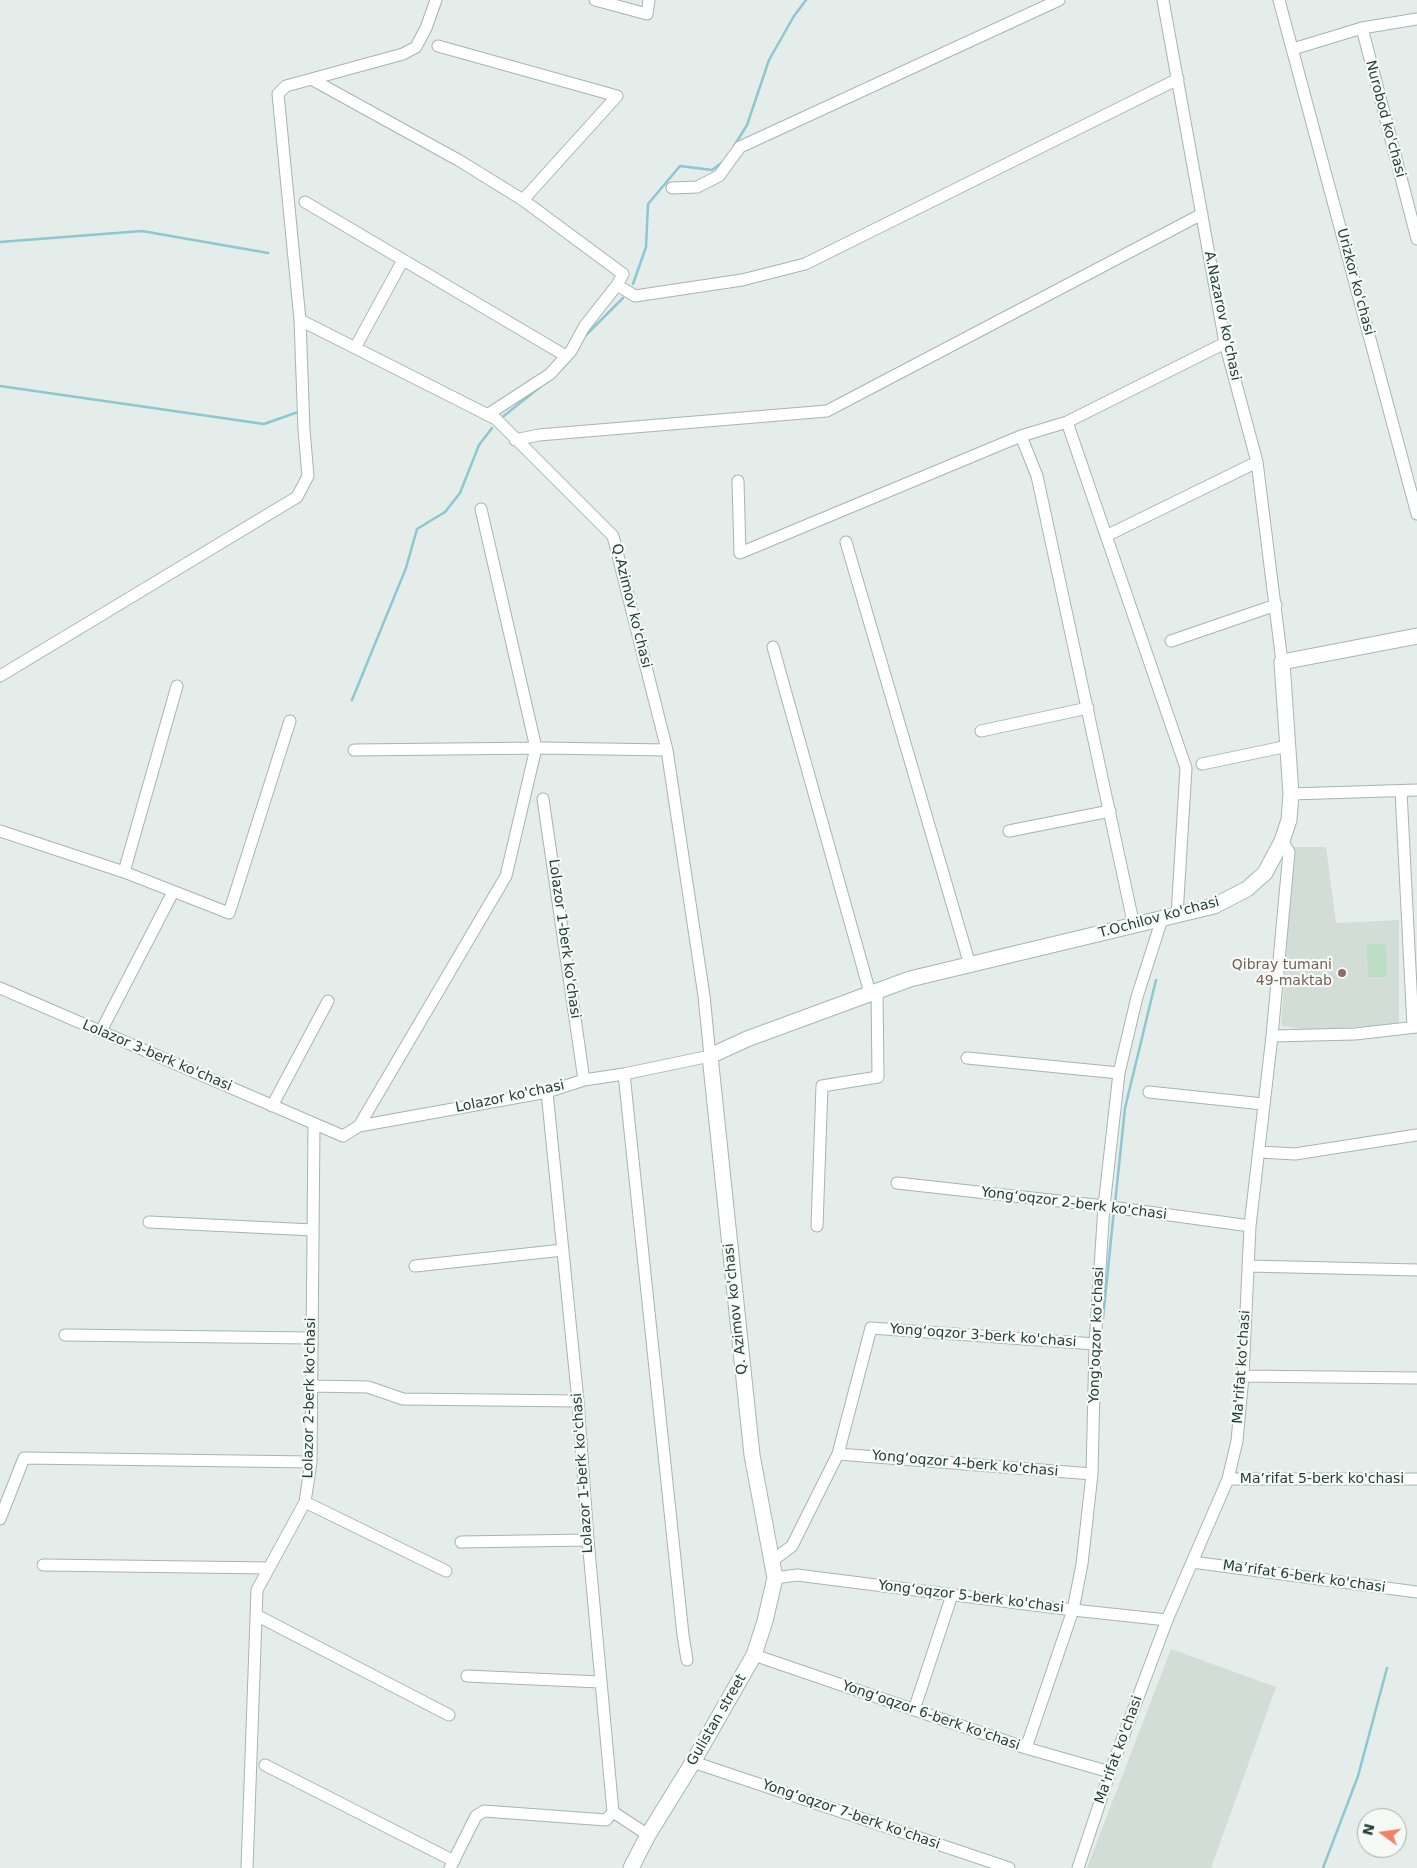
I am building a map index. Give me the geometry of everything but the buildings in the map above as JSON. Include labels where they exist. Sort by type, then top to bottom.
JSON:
[{"type":"main road","points":[[1282,662],[1417,636]]},
{"type":"main road","name":"T.Ochilov ko'chasi","points":[[710,1056],[747,1039],[910,978],[1214,906],[1247,889],[1265,873],[1282,841],[1288,820],[1291,794],[1282,662]]},
{"type":"main road","name":"Q. Azimov ko'chasi","points":[[710,1056],[752,1455],[772,1561]]},
{"type":"main road","name":"Gulistan street","points":[[633,1868],[648,1835],[694,1762],[754,1655],[765,1621],[775,1578],[772,1561]]},
{"type":"street","points":[[0,676],[297,497],[308,476],[304,430],[300,320],[278,94],[286,86],[403,54],[416,47],[426,28],[436,0]]},
{"type":"street","points":[[595,0],[647,14],[649,0]]},
{"type":"street","points":[[672,188],[696,188],[719,176],[740,147],[1059,0]]},
{"type":"street","name":"A.Nazarov ko'chasi","points":[[1163,0],[1225,343],[1257,462],[1282,662]]},
{"type":"street","name":"Urizkor ko'chasi","points":[[1279,0],[1417,514]]},
{"type":"street","points":[[1293,49],[1362,28],[1417,19]]},
{"type":"street","name":"Nurobod ko'chasi","points":[[1362,28],[1417,239]]},
{"type":"street","points":[[438,46],[617,96],[523,200]]},
{"type":"street","points":[[617,286],[635,296],[742,280],[805,264],[1178,79]]},
{"type":"street","points":[[313,80],[460,161],[523,200],[623,274],[617,286],[584,327],[566,356],[550,374],[487,415]]},
{"type":"street","points":[[304,202],[566,356]]},
{"type":"street","points":[[516,440],[539,435],[827,411],[1202,214]]},
{"type":"street","points":[[355,348],[403,260]]},
{"type":"street","name":"Q.Azimov ko'chasi","points":[[300,320],[496,419],[613,536],[667,750],[704,996],[710,1056]]},
{"type":"street","points":[[738,481],[740,553],[1021,436],[1066,422],[1225,343]]},
{"type":"street","points":[[1066,422],[1186,768],[1177,915]]},
{"type":"street","points":[[1021,436],[1037,476],[1134,926]]},
{"type":"street","points":[[1106,536],[1257,462]]},
{"type":"street","points":[[359,1126],[506,876],[536,748],[481,508]]},
{"type":"street","points":[[846,542],[970,964]]},
{"type":"street","points":[[1171,641],[1276,605]]},
{"type":"street","points":[[773,647],[873,992],[878,1077],[822,1086],[817,1226]]},
{"type":"street","points":[[124,872],[177,686]]},
{"type":"street","points":[[981,731],[1088,708]]},
{"type":"street","points":[[0,831],[124,872],[230,913],[290,721]]},
{"type":"street","points":[[1202,764],[1288,746]]},
{"type":"street","points":[[354,750],[536,748],[667,750]]},
{"type":"street","points":[[1291,794],[1417,790]]},
{"type":"street","points":[[1272,1036],[1355,1034],[1415,1027],[1412,905],[1401,791]]},
{"type":"street","name":"Lolazor 1-berk ko'chasi","points":[[543,799],[584,1080]]},
{"type":"street","points":[[1009,831],[1110,811]]},
{"type":"street","name":"Ma'rifat ko'chasi","points":[[1078,1868],[1110,1772],[1167,1620],[1228,1479],[1237,1441],[1243,1376],[1250,1226],[1272,1036],[1288,852],[1282,841]]},
{"type":"street","points":[[101,1031],[174,892]]},
{"type":"street","name":"Yong'oqzor ko'chasi","points":[[1026,1748],[1073,1610],[1082,1564],[1092,1474],[1095,1344],[1104,1206],[1119,1073],[1137,997],[1162,919]]},
{"type":"street","name":"Lolazor 3-berk ko'chasi","points":[[0,988],[314,1124]]},
{"type":"street","points":[[272,1106],[328,1001]]},
{"type":"street","name":"Lolazor ko'chasi","points":[[314,1124],[343,1136],[359,1126],[547,1092],[584,1080],[624,1074],[710,1056]]},
{"type":"street","points":[[967,1058],[1119,1073]]},
{"type":"street","points":[[624,1074],[687,1660]]},
{"type":"street","name":"Lolazor 1-berk ko'chasi","points":[[547,1092],[578,1401],[600,1682],[613,1812]]},
{"type":"street","points":[[1149,1092],[1263,1104]]},
{"type":"street","name":"Lolazor 2-berk ko'chasi","points":[[247,1868],[257,1590],[305,1502],[311,1462],[314,1124]]},
{"type":"street","points":[[1260,1152],[1295,1154],[1417,1135]]},
{"type":"street","name":"Yong‘oqzor 2-berk ko'chasi","points":[[897,1183],[1104,1206],[1250,1226]]},
{"type":"street","points":[[149,1222],[313,1230]]},
{"type":"street","points":[[415,1266],[563,1250]]},
{"type":"street","points":[[1248,1266],[1417,1270]]},
{"type":"street","name":"Yong‘oqzor 3-berk ko'chasi","points":[[838,1454],[871,1328],[1095,1344]]},
{"type":"street","points":[[65,1335],[311,1338]]},
{"type":"street","points":[[1243,1376],[1417,1378]]},
{"type":"street","points":[[311,1386],[368,1387],[403,1399],[578,1401]]},
{"type":"street","points":[[772,1561],[792,1546],[838,1454]]},
{"type":"street","name":"Yong‘oqzor 4-berk ko'chasi","points":[[838,1454],[1092,1474]]},
{"type":"street","points":[[0,1519],[24,1458],[311,1462]]},
{"type":"street","name":"Ma’rifat 5-berk ko'chasi","points":[[1228,1479],[1417,1480]]},
{"type":"street","points":[[305,1502],[446,1571]]},
{"type":"street","points":[[461,1542],[588,1540]]},
{"type":"street","name":"Ma’rifat 6-berk ko'chasi","points":[[1192,1562],[1417,1592]]},
{"type":"street","points":[[43,1564],[269,1568]]},
{"type":"street","name":"Yong‘oqzor 5-berk ko'chasi","points":[[775,1578],[797,1575],[1167,1620]]},
{"type":"street","points":[[914,1710],[952,1595]]},
{"type":"street","points":[[256,1614],[449,1715]]},
{"type":"street","name":"Yong‘oqzor 6-berk ko'chasi","points":[[754,1655],[1026,1748],[1110,1772]]},
{"type":"street","points":[[467,1676],[600,1682]]},
{"type":"street","name":"Yong‘oqzor 7-berk ko'chasi","points":[[694,1762],[1008,1868]]},
{"type":"street","points":[[265,1765],[452,1864],[476,1816],[484,1811],[606,1820],[613,1812],[648,1835]]},
{"type":"shaded area","name":"Qibray tumani 49-maktab","points":[[1294,847],[1326,847],[1336,923],[1399,920],[1399,1024],[1311,1030],[1281,1026]]},
{"type":"shaded area","points":[[1171,1649],[1276,1687],[1211,1868],[1087,1868]]},
{"type":"green space","points":[[1367,944],[1386,944],[1387,977],[1368,977]]},
{"type":"waterway","points":[[734,146],[747,125],[769,60],[794,16],[806,0]]},
{"type":"waterway","points":[[633,284],[646,247],[648,204],[680,166],[712,170],[723,162]]},
{"type":"waterway","points":[[0,242],[142,231],[268,253]]},
{"type":"waterway","points":[[585,336],[623,298]]},
{"type":"waterway","points":[[559,372],[568,362]]},
{"type":"waterway","points":[[0,386],[264,424],[298,412]]},
{"type":"waterway","points":[[500,419],[540,387]]},
{"type":"waterway","points":[[352,700],[406,568],[417,529],[445,512],[460,493],[479,445],[492,428]]},
{"type":"waterway","points":[[1115,1204],[1125,1108],[1156,980]]},
{"type":"waterway","points":[[1103,1318],[1114,1210]]},
{"type":"waterway","points":[[1323,1868],[1358,1776],[1387,1668]]},
{"type":"place","name":"Qibray tumani 49-maktab","points":[[1342,973]]}]
